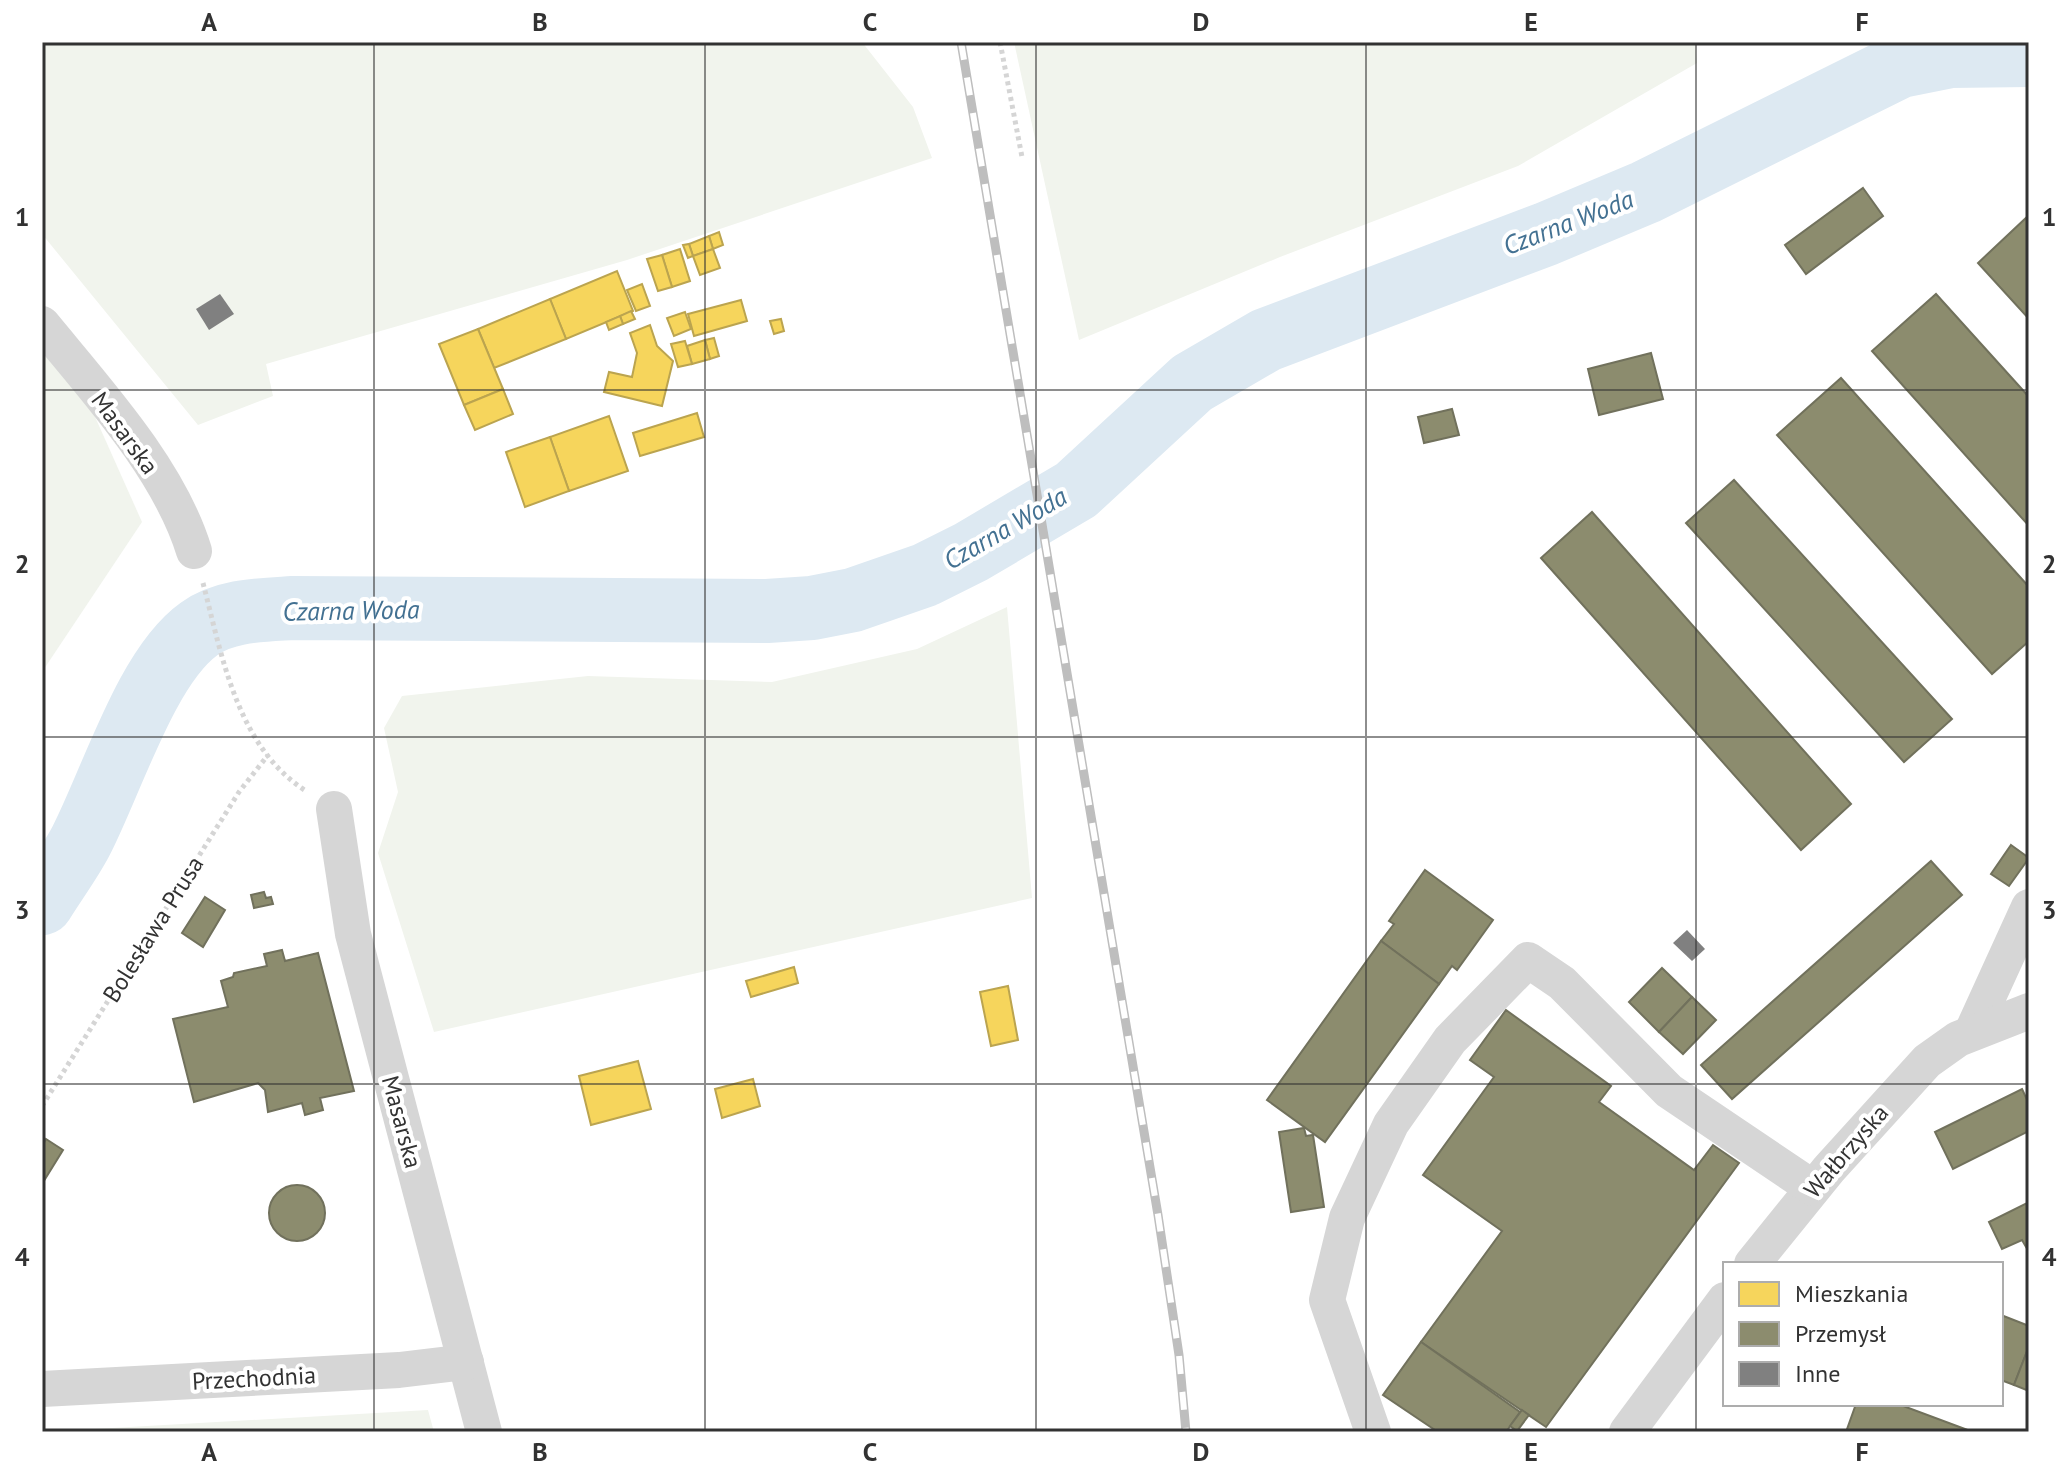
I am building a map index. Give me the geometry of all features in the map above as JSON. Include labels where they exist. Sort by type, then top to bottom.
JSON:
[{"type":"street","name":"Masarska","points":[[42,324],[139,448],[175,506],[194,551]]},
{"type":"street","name":"Masarska","points":[[334,809],[350,924],[484,1432]]},
{"type":"street","points":[[1960,1039],[2029,907]]},
{"type":"street","points":[[1373,1432],[1327,1300],[1347,1218],[1391,1124],[1450,1040],[1528,960],[1562,983],[1669,1091],[1813,1188]]},
{"type":"street","points":[[1960,1039],[2029,1011]]},
{"type":"street","name":"Wałbrzyska","points":[[1754,1262],[1813,1188],[1919,1069],[1960,1039]]},
{"type":"street","points":[[1627,1432],[1723,1303]]},
{"type":"street","name":"Przechodnia","points":[[42,1389],[399,1370],[466,1362]]},
{"type":"path","points":[[1000,42],[1022,157]]},
{"type":"path","points":[[194,551],[232,694],[268,755],[301,788],[334,809]]},
{"type":"path","name":"Bolesława Prusa","points":[[42,1106],[239,792],[268,755]]},
{"type":"shaded area","points":[[42,42],[862,42],[913,107],[932,158],[627,260],[266,364],[273,396],[198,425],[42,234]]},
{"type":"shaded area","points":[[1014,42],[1695,42],[1697,63],[1518,166],[1280,257],[1079,340]]},
{"type":"shaded area","points":[[42,349],[92,410],[142,522],[42,672]]},
{"type":"shaded area","points":[[1007,607],[1032,898],[434,1032],[378,853],[398,792],[384,728],[402,696],[588,676],[772,682],[917,649]]},
{"type":"shaded area","points":[[428,1410],[434,1432],[42,1432]]},
{"type":"building: Mieszkania","points":[[719,232],[723,245],[713,249],[709,236]]},
{"type":"building: Mieszkania","points":[[709,236],[713,249],[693,256],[689,244]]},
{"type":"building: Mieszkania","points":[[689,244],[693,256],[688,258],[683,245]]},
{"type":"building: Mieszkania","points":[[680,249],[690,281],[672,287],[662,255]]},
{"type":"building: Mieszkania","points":[[713,249],[720,268],[700,275],[693,256]]},
{"type":"building: Mieszkania","points":[[662,255],[672,287],[658,291],[647,259]]},
{"type":"building: Mieszkania","points":[[617,271],[633,311],[566,339],[550,299]]},
{"type":"building: Mieszkania","points":[[642,284],[650,306],[636,311],[627,290]]},
{"type":"building: Mieszkania","points":[[550,299],[566,339],[494,368],[478,329]]},
{"type":"building: Mieszkania","points":[[741,300],[747,321],[694,336],[688,314]]},
{"type":"building: Mieszkania","points":[[631,311],[635,319],[623,324],[620,316]]},
{"type":"building: Mieszkania","points":[[685,312],[691,329],[674,336],[667,318]]},
{"type":"building: Mieszkania","points":[[620,316],[623,324],[609,330],[606,322]]},
{"type":"building: Mieszkania","points":[[781,319],[784,331],[774,334],[770,321]]},
{"type":"building: Mieszkania","points":[[650,325],[657,346],[673,361],[662,406],[604,392],[609,372],[632,377],[637,353],[630,333]]},
{"type":"building: Mieszkania","points":[[478,329],[503,389],[464,405],[439,344]]},
{"type":"building: Mieszkania","points":[[714,338],[719,356],[710,359],[705,340]]},
{"type":"building: Mieszkania","points":[[705,340],[710,359],[692,364],[687,346]]},
{"type":"building: Mieszkania","points":[[685,341],[692,364],[678,367],[671,344]]},
{"type":"building: Mieszkania","points":[[503,389],[513,414],[475,430],[464,405]]},
{"type":"building: Mieszkania","points":[[697,413],[704,437],[640,456],[633,433]]},
{"type":"building: Mieszkania","points":[[609,416],[628,471],[569,491],[550,437]]},
{"type":"building: Mieszkania","points":[[550,437],[569,491],[525,507],[506,452]]},
{"type":"building: Mieszkania","points":[[794,967],[798,983],[751,997],[746,981]]},
{"type":"building: Mieszkania","points":[[1008,986],[1018,1040],[991,1046],[980,992]]},
{"type":"building: Mieszkania","points":[[638,1061],[651,1109],[591,1125],[579,1076]]},
{"type":"building: Mieszkania","points":[[753,1079],[760,1106],[722,1118],[715,1089]]},
{"type":"building: Przemysł","points":[[1863,188],[1883,216],[1806,274],[1785,245]]},
{"type":"building: Przemysł","points":[[2027,217],[2029,219],[2029,319],[1978,263]]},
{"type":"building: Przemysł","points":[[1936,294],[2029,397],[2029,526],[1872,351]]},
{"type":"building: Przemysł","points":[[1651,353],[1663,399],[1599,415],[1588,369]]},
{"type":"building: Przemysł","points":[[1841,378],[2029,587],[2029,641],[1992,674],[1777,435]]},
{"type":"building: Przemysł","points":[[1452,409],[1459,435],[1424,443],[1418,417]]},
{"type":"building: Przemysł","points":[[1734,480],[1952,719],[1904,762],[1686,523]]},
{"type":"building: Przemysł","points":[[1592,512],[1851,804],[1801,850],[1541,558]]},
{"type":"building: Przemysł","points":[[2011,845],[2029,858],[2009,886],[1991,874]]},
{"type":"building: Przemysł","points":[[1931,861],[1962,895],[1732,1099],[1701,1065]]},
{"type":"building: Przemysł","points":[[1425,870],[1493,920],[1457,970],[1452,966],[1439,984],[1381,941],[1394,924],[1389,921]]},
{"type":"building: Przemysł","points":[[264,892],[266,898],[271,897],[273,904],[254,908],[251,895]]},
{"type":"building: Przemysł","points":[[205,897],[225,910],[203,947],[182,933]]},
{"type":"building: Przemysł","points":[[1381,941],[1439,984],[1325,1142],[1267,1100]]},
{"type":"building: Przemysł","points":[[282,950],[285,961],[318,953],[354,1091],[320,1098],[323,1110],[305,1115],[302,1103],[268,1112],[265,1090],[258,1083],[194,1102],[173,1019],[228,1007],[221,981],[233,977],[234,973],[267,966],[264,954]]},
{"type":"building: Przemysł","points":[[1662,968],[1692,997],[1659,1032],[1629,1002]]},
{"type":"building: Przemysł","points":[[1692,997],[1716,1020],[1683,1054],[1659,1032]]},
{"type":"building: Przemysł","points":[[1506,1010],[1611,1086],[1599,1102],[1694,1170],[1713,1145],[1739,1163],[1546,1427],[1421,1342],[1502,1231],[1423,1175],[1494,1077],[1470,1060]]},
{"type":"building: Przemysł","points":[[2022,1089],[2029,1104],[2029,1131],[1953,1169],[1935,1132]]},
{"type":"building: Przemysł","points":[[1304,1128],[1306,1136],[1313,1135],[1324,1207],[1291,1212],[1279,1132]]},
{"type":"building: Przemysł","points":[[46,1139],[63,1150],[42,1184],[42,1146]]},
{"type":"building: Przemysł","points":[[297,1185],[317,1193],[325,1213],[317,1233],[297,1241],[277,1233],[269,1213],[277,1193]]},
{"type":"building: Przemysł","points":[[2029,1202],[2029,1252],[2022,1240],[2002,1249],[1989,1222]]},
{"type":"building: Przemysł","points":[[2003,1316],[2029,1326],[2029,1346],[2014,1385],[2003,1381]]},
{"type":"building: Przemysł","points":[[1421,1342],[1520,1412],[1506,1432],[1438,1432],[1383,1395]]},
{"type":"building: Przemysł","points":[[2029,1346],[2029,1391],[2014,1385]]},
{"type":"building: Przemysł","points":[[1855,1406],[1903,1406],[1973,1432],[1846,1432]]},
{"type":"building: Przemysł","points":[[1522,1410],[1529,1415],[1517,1431],[1510,1426]]},
{"type":"building: Inne","points":[[220,294],[234,314],[209,330],[196,309]]},
{"type":"building: Inne","points":[[1687,930],[1705,949],[1692,961],[1673,943]]},
{"type":"waterway","name":"Czarna Woda","points":[[42,903],[81,841],[132,727],[163,670],[180,647],[199,629],[220,618],[244,612],[293,608],[767,611],[812,608],[853,600],[925,575],[971,552],[1076,490],[1192,383],[1266,340],[1546,234],[1646,192],[1900,66],[1950,56],[2029,55]]},
{"type":"railway","points":[[961,42],[1158,1215],[1179,1355],[1186,1432]]}]
